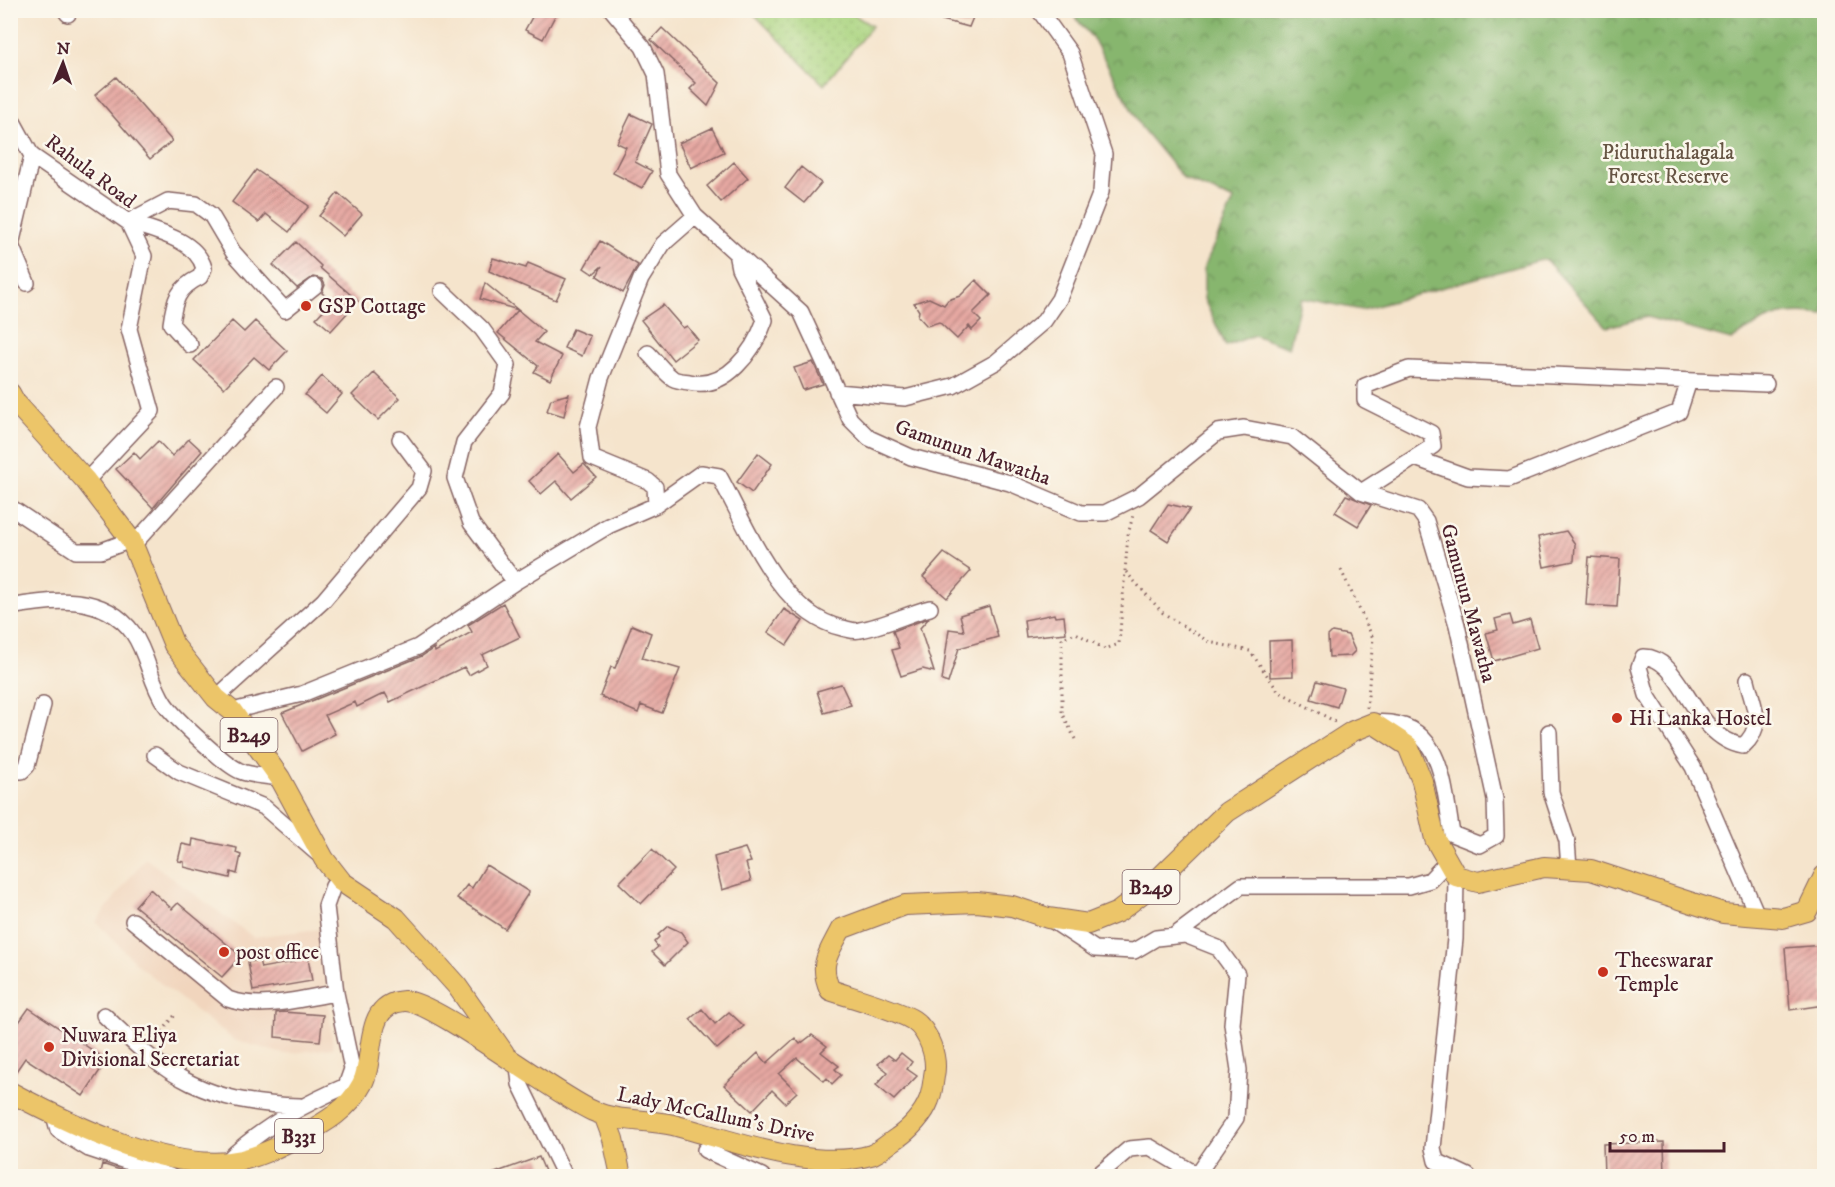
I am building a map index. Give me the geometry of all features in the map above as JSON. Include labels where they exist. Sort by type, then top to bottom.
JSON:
[{"type":"main road","name":"Lady McCallum's Drive","points":[[10,393],[86,482],[132,543],[174,645],[216,698],[232,711],[280,778],[324,859],[342,882],[396,918],[457,986],[513,1063],[583,1106],[604,1115],[666,1124],[766,1150],[817,1160],[872,1155],[907,1132],[929,1102],[937,1062],[924,1032],[913,1020],[830,990],[824,975],[825,961],[842,929],[905,905],[977,902],[1012,906],[1048,918],[1088,924],[1118,912],[1149,888],[1227,812],[1364,727]]},
{"type":"main road","points":[[1364,727],[1408,746],[1422,781],[1435,840],[1452,869],[1478,882],[1544,867],[1591,870],[1723,913],[1783,918],[1807,911],[1824,876]]},
{"type":"main road","name":"B331","points":[[10,1092],[54,1115],[114,1140],[187,1161],[226,1162],[243,1159],[282,1145],[332,1118],[345,1106],[363,1083],[368,1070],[376,1020],[386,1008],[395,1003],[406,1000],[417,1003],[513,1063]]},
{"type":"main road","points":[[604,1115],[621,1176]]},
{"type":"main road","points":[[615,1151],[623,1134],[637,1119]]},
{"type":"street","name":"Gamunun Mawatha","points":[[612,10],[643,47],[656,74],[668,174],[695,216],[801,312],[850,419],[869,438],[911,457],[1010,483],[1081,513],[1105,513],[1139,496],[1218,432],[1244,428],[1292,437],[1361,492],[1418,510],[1426,521],[1457,625],[1495,799],[1496,836],[1480,845],[1452,834],[1439,762],[1414,729],[1395,721],[1364,727]]},
{"type":"street","points":[[837,392],[905,398],[953,386],[996,362],[1044,321],[1059,299],[1101,192],[1104,154],[1070,53],[1039,10]]},
{"type":"street","name":"Rahula Road","points":[[10,116],[32,156],[128,222],[144,256],[129,329],[152,411],[86,482]]},
{"type":"street","points":[[27,283],[11,245],[32,156]]},
{"type":"street","points":[[128,222],[168,201],[196,204],[211,215],[233,252],[285,310],[315,286]]},
{"type":"street","points":[[656,505],[655,487],[648,481],[592,458],[588,427],[601,378],[641,279],[663,244],[695,216]]},
{"type":"street","points":[[128,222],[173,237],[201,257],[204,268],[200,277],[190,282],[174,299],[171,324],[190,345]]},
{"type":"street","points":[[648,353],[672,379],[699,385],[712,383],[738,365],[757,342],[765,320],[739,268],[736,253]]},
{"type":"street","points":[[442,291],[482,329],[508,365],[502,393],[464,442],[455,478],[471,523],[516,582]]},
{"type":"street","points":[[1361,492],[1433,446],[1431,433],[1365,400],[1363,394],[1365,386],[1409,369],[1766,384]]},
{"type":"street","points":[[1415,458],[1468,477],[1509,479],[1679,412],[1689,381]]},
{"type":"street","points":[[10,507],[76,550],[101,551],[132,543],[276,387]]},
{"type":"street","points":[[216,698],[322,601],[419,488],[424,471],[400,439]]},
{"type":"street","points":[[232,711],[302,694],[418,647],[516,582],[608,526],[656,505],[701,473],[719,476],[770,568],[793,601],[829,625],[858,631],[930,608]]},
{"type":"street","points":[[10,606],[66,601],[90,603],[115,616],[133,633],[165,704],[222,760],[240,771],[280,778]]},
{"type":"street","points":[[1747,680],[1758,724],[1756,735],[1743,746],[1733,744],[1707,726],[1666,665],[1653,657],[1643,657],[1639,667],[1647,695],[1693,767],[1757,915]]},
{"type":"street","points":[[10,771],[22,771],[27,766],[43,705]]},
{"type":"street","points":[[1549,732],[1551,792],[1567,841],[1569,868]]},
{"type":"street","points":[[155,755],[179,772],[264,807],[324,859]]},
{"type":"street","points":[[1174,936],[1241,886],[1409,886],[1430,880],[1452,869],[1455,939],[1433,1148],[1436,1161],[1468,1176]]},
{"type":"street","points":[[226,1162],[241,1147],[300,1106],[346,1086],[352,1069],[336,993],[326,906],[333,886],[342,882]]},
{"type":"street","points":[[1048,918],[1095,949],[1134,951],[1156,938],[1185,935],[1218,948],[1236,974],[1232,1024],[1239,1070],[1236,1118],[1198,1176],[1150,1147],[1129,1149],[1096,1176]]},
{"type":"street","points":[[133,921],[228,999],[263,1004],[336,993]]},
{"type":"street","points":[[104,1015],[145,1055],[186,1081],[217,1096],[257,1105],[300,1106]]},
{"type":"street","points":[[513,1063],[520,1083],[565,1176]]},
{"type":"street","points":[[54,1115],[58,1130],[89,1149],[170,1176]]},
{"type":"street","points":[[705,1150],[762,1176]]},
{"type":"path","points":[[1075,739],[1062,712],[1062,638],[1076,633],[1105,649],[1119,644],[1128,535],[1139,496]]},
{"type":"path","points":[[1125,572],[1163,613],[1209,642],[1250,651],[1278,691],[1364,727],[1373,638],[1341,570]]},
{"type":"path","points":[[145,1055],[175,1015]]},
{"type":"shaded area","name":"post office","points":[[145,858],[253,937],[320,929],[333,1048],[284,1054],[234,1040],[141,968],[96,922]]},
{"type":"green space","points":[[757,10],[848,11],[872,26],[824,85],[754,14]]},
{"type":"green space","name":"Piduruthalagala Forest Reserve","points":[[1070,11],[1824,11],[1824,315],[1785,314],[1765,320],[1731,340],[1647,317],[1607,327],[1545,259],[1362,310],[1301,298],[1289,348],[1254,335],[1226,346],[1204,299],[1204,267],[1234,200],[1184,179],[1141,127],[1094,40]]},
{"type":"building","points":[[536,10],[558,10],[543,39],[525,30]]},
{"type":"building","points":[[923,10],[976,10],[969,27],[923,15]]},
{"type":"building","points":[[662,28],[720,83],[708,106],[690,89],[696,83],[651,40]]},
{"type":"building","points":[[116,77],[172,141],[150,159],[95,95]]},
{"type":"building","points":[[631,114],[652,124],[635,162],[652,171],[642,188],[613,173],[626,147],[617,143]]},
{"type":"building","points":[[712,128],[724,152],[691,168],[679,143]]},
{"type":"building","points":[[734,162],[748,178],[721,202],[707,186]]},
{"type":"building","points":[[801,167],[821,183],[804,203],[785,188]]},
{"type":"building","points":[[256,170],[309,206],[289,232],[266,214],[259,222],[232,202]]},
{"type":"building","points":[[338,193],[362,214],[343,236],[319,216]]},
{"type":"building","points":[[600,241],[638,265],[623,293],[597,276],[602,266],[593,274],[584,268]]},
{"type":"building","points":[[296,242],[321,266],[320,268],[358,301],[331,331],[316,318],[332,301],[322,293],[325,285],[322,279],[313,277],[297,288],[273,265]]},
{"type":"building","points":[[493,258],[526,268],[528,263],[566,279],[556,300],[489,271]]},
{"type":"building","points":[[976,280],[991,295],[973,313],[981,321],[972,330],[969,326],[957,339],[939,322],[927,326],[918,316],[919,311],[914,303],[929,298],[944,305],[948,300],[960,296]]},
{"type":"building","points":[[485,283],[518,310],[480,299]]},
{"type":"building","points":[[663,305],[683,328],[687,326],[698,340],[673,360],[641,320]]},
{"type":"building","points":[[518,310],[544,332],[535,342],[562,356],[550,380],[534,372],[538,366],[498,333]]},
{"type":"building","points":[[232,321],[244,332],[255,321],[287,351],[269,370],[254,357],[224,388],[194,360]]},
{"type":"building","points":[[573,329],[590,336],[582,356],[564,348]]},
{"type":"building","points":[[813,362],[823,384],[803,390],[794,368]]},
{"type":"building","points":[[374,373],[400,398],[378,420],[352,395]]},
{"type":"building","points":[[322,376],[342,394],[326,413],[305,395]]},
{"type":"building","points":[[569,394],[564,416],[547,411],[551,399]]},
{"type":"building","points":[[189,439],[202,451],[153,508],[116,469],[134,452],[140,459],[158,441],[172,456]]},
{"type":"building","points":[[758,453],[772,464],[752,493],[737,482]]},
{"type":"building","points":[[558,454],[574,472],[584,464],[596,477],[571,498],[556,481],[541,494],[529,481]]},
{"type":"building","points":[[1346,495],[1371,505],[1358,526],[1335,512]]},
{"type":"building","points":[[1168,504],[1190,509],[1168,541],[1151,530]]},
{"type":"building","points":[[1566,531],[1575,544],[1574,561],[1544,567],[1538,537]]},
{"type":"building","points":[[944,553],[971,571],[947,598],[923,577]]},
{"type":"building","points":[[1589,557],[1620,559],[1617,607],[1586,605]]},
{"type":"building","points":[[503,603],[520,637],[482,655],[487,665],[469,675],[464,667],[390,702],[385,693],[357,707],[355,702],[325,715],[335,734],[302,751],[282,713],[422,656],[434,648],[435,652],[472,632],[468,625]]},
{"type":"building","points":[[989,606],[998,637],[959,648],[948,683],[942,681],[949,629],[964,631],[960,615]]},
{"type":"building","points":[[784,609],[803,621],[787,645],[768,632]]},
{"type":"building","points":[[1054,614],[1055,617],[1064,616],[1066,633],[1026,637],[1024,620]]},
{"type":"building","points":[[1510,615],[1513,625],[1530,620],[1538,648],[1494,661],[1486,633],[1498,630],[1495,619]]},
{"type":"building","points":[[929,618],[920,628],[934,672],[923,669],[901,676],[892,650],[899,648],[893,631]]},
{"type":"building","points":[[632,625],[651,633],[642,658],[680,669],[662,713],[641,705],[638,713],[600,696],[611,667],[615,668]]},
{"type":"building","points":[[1332,632],[1348,635],[1355,651],[1350,656],[1329,657],[1328,636]]},
{"type":"building","points":[[1292,640],[1293,676],[1270,677],[1269,641]]},
{"type":"building","points":[[1317,681],[1343,688],[1337,707],[1311,699]]},
{"type":"building","points":[[841,684],[851,705],[824,713],[817,691]]},
{"type":"building","points":[[193,839],[237,848],[236,853],[241,855],[237,874],[231,872],[230,878],[184,867],[184,862],[178,861],[182,844],[192,846]]},
{"type":"building","points":[[745,848],[751,862],[746,863],[751,881],[722,890],[714,857]]},
{"type":"building","points":[[652,849],[674,870],[641,904],[619,883]]},
{"type":"building","points":[[486,865],[529,892],[505,929],[457,898],[467,885],[472,888]]},
{"type":"building","points":[[150,889],[172,909],[178,903],[241,956],[222,977],[135,906]]},
{"type":"building","points":[[668,926],[681,932],[688,942],[665,965],[652,952],[658,947],[654,942],[659,937],[658,935]]},
{"type":"building","points":[[1824,945],[1824,1005],[1790,1010],[1785,948]]},
{"type":"building","points":[[307,952],[312,981],[253,991],[248,962],[259,960],[261,968],[294,962],[293,955]]},
{"type":"building","name":"Nuwara Eliya Divisional Secretariat","points":[[29,1008],[107,1060],[83,1096],[25,1058],[10,1080],[10,1035]]},
{"type":"building","points":[[702,1009],[715,1024],[729,1012],[744,1026],[717,1049],[690,1019]]},
{"type":"building","points":[[276,1013],[323,1015],[320,1041],[275,1037]]},
{"type":"building","points":[[812,1035],[827,1046],[821,1052],[839,1066],[835,1069],[841,1075],[832,1084],[827,1078],[824,1081],[797,1058],[779,1074],[797,1092],[785,1103],[772,1090],[752,1111],[724,1085],[758,1053],[767,1063],[795,1038],[800,1044]]},
{"type":"building","points":[[901,1053],[912,1062],[907,1069],[917,1076],[894,1100],[876,1085],[888,1072],[878,1064],[888,1055],[895,1060]]},
{"type":"building","points":[[1664,1142],[1665,1176],[1604,1176],[1603,1144]]},
{"type":"building","points":[[539,1157],[547,1176],[489,1175]]},
{"type":"building","points":[[102,1164],[135,1175],[135,1176],[99,1176]]},
{"type":"place","name":"GSP Cottage","points":[[306,306]]},
{"type":"place","name":"Hi Lanka Hostel","points":[[1617,718]]},
{"type":"place","name":"post office","points":[[224,952]]},
{"type":"place","name":"Theeswarar Temple","points":[[1603,972]]},
{"type":"place","name":"Nuwara Eliya Divisional Secretariat","points":[[49,1047]]}]
